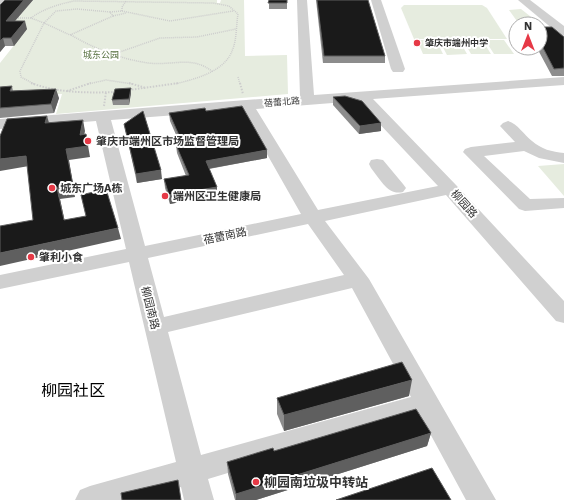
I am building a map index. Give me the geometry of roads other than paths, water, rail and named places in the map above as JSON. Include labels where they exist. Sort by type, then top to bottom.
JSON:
[{"type":"street","points":[[302,0],[307,100]]},
{"type":"street","points":[[376,0],[398,69]]},
{"type":"street","points":[[523,0],[564,32]]},
{"type":"street","points":[[530,0],[564,26]]},
{"type":"street","points":[[538,0],[564,20]]},
{"type":"street","name":"蓓蕾北路","points":[[0,124],[564,81]]},
{"type":"street","name":"柳园路","points":[[362,96],[445,184],[564,315]]},
{"type":"street","points":[[246,105],[310,212],[358,279],[481,500]]},
{"type":"street","name":"柳园南路","points":[[102,116],[134,249],[199,500]]},
{"type":"street","points":[[508,126],[531,150],[545,156],[564,158]]},
{"type":"street","points":[[527,146],[471,152],[525,205],[564,203]]},
{"type":"street","points":[[377,164],[397,188]]},
{"type":"street","name":"蓓蕾南路","points":[[310,212],[397,188],[445,184]]},
{"type":"street","name":"蓓蕾南路","points":[[0,282],[134,249],[445,184]]},
{"type":"street","name":"蓓蕾南路","points":[[0,271],[134,249]]},
{"type":"street","points":[[155,327],[358,279]]},
{"type":"street","points":[[90,500],[427,403]]},
{"type":"place","name":"肇庆市端州中学","points":[[417,43]]},
{"type":"place","name":"肇庆市端州区市场监督管理局","points":[[88,141]]},
{"type":"place","name":"城东广场A栋","points":[[52,188]]},
{"type":"place","name":"端州区卫生健康局","points":[[165,196]]},
{"type":"place","name":"肇利小食","points":[[31,257]]},
{"type":"place","name":"柳园南垃圾中转站","points":[[256,482]]},
{"type":"district","name":"柳园社区","points":[[73,390]]},
{"type":"park label","name":"城东公园","points":[[101,55]]}]
